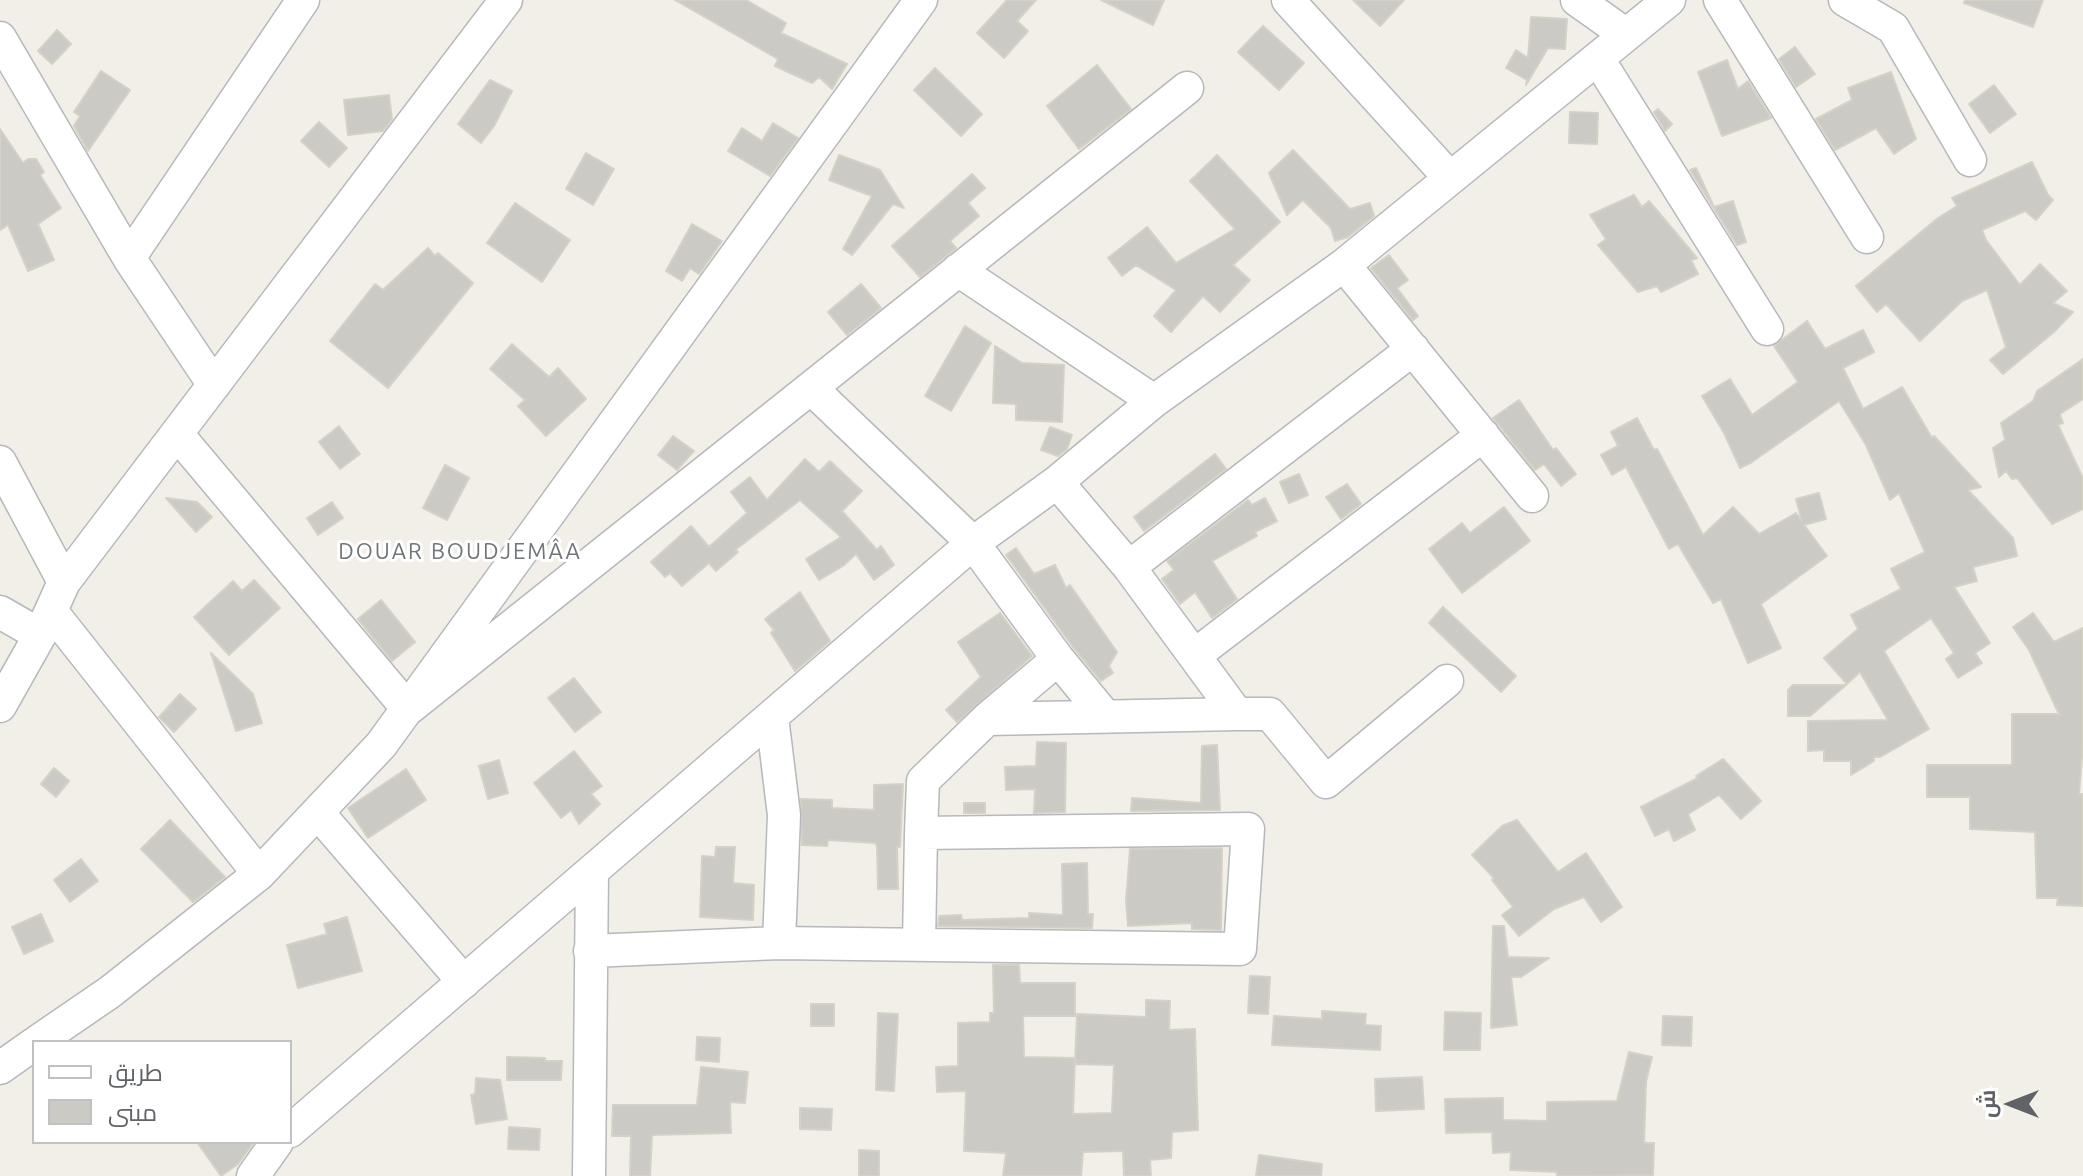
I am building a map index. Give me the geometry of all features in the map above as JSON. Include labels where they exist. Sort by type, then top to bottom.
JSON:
[{"type":"street","points":[[129,258],[303,0]]},
{"type":"street","points":[[0,706],[52,609],[177,434],[506,0]]},
{"type":"street","points":[[40,1040],[110,992],[259,874],[381,745],[921,0]]},
{"type":"street","points":[[1288,0],[1449,177]]},
{"type":"street","points":[[1577,0],[1625,34]]},
{"type":"street","points":[[292,1129],[973,543],[1057,482],[1154,401],[1344,265],[1669,0]]},
{"type":"street","points":[[1720,0],[1867,237]]},
{"type":"street","points":[[1845,0],[1893,28],[1970,160]]},
{"type":"street","points":[[0,38],[129,258],[214,385]]},
{"type":"street","points":[[1598,59],[1767,329]]},
{"type":"street","points":[[408,709],[1187,88]]},
{"type":"street","points":[[1344,265],[1532,496]]},
{"type":"street","points":[[958,270],[1154,401]]},
{"type":"street","points":[[1129,567],[1413,349]]},
{"type":"street","points":[[811,388],[973,543],[1058,659],[1105,716]]},
{"type":"street","points":[[177,434],[408,709]]},
{"type":"street","points":[[1195,655],[1483,435]]},
{"type":"street","points":[[0,462],[52,609],[259,874]]},
{"type":"street","points":[[1057,482],[1129,567],[1237,714]]},
{"type":"street","points":[[0,612],[52,609]]},
{"type":"street","points":[[919,945],[923,781],[987,719],[1058,659]]},
{"type":"street","points":[[987,719],[1270,714],[1326,782],[1447,681]]},
{"type":"street","points":[[772,717],[784,815],[779,943]]},
{"type":"street","points":[[318,813],[464,982]]},
{"type":"street","points":[[590,951],[779,943],[1240,949],[1248,829],[921,833]]},
{"type":"street","points":[[589,1176],[592,872]]},
{"type":"street","points":[[0,1068],[32,1046]]},
{"type":"street","points":[[253,1176],[276,1144]]},
{"type":"building","points":[[675,0],[746,0],[786,23],[781,33],[847,64],[832,89],[819,77],[812,83],[775,66],[778,59]]},
{"type":"building","points":[[1007,0],[1036,0],[1017,21],[1028,31],[1004,58],[977,33]]},
{"type":"building","points":[[1101,0],[1164,0],[1153,25]]},
{"type":"building","points":[[1353,0],[1404,0],[1380,26]]},
{"type":"building","points":[[1965,0],[2043,0],[2033,27],[1964,3]]},
{"type":"building","points":[[1531,17],[1567,19],[1565,49],[1548,48],[1526,85],[1527,80],[1506,68],[1516,50],[1528,58]]},
{"type":"building","points":[[1263,26],[1304,63],[1279,90],[1238,52]]},
{"type":"building","points":[[57,30],[71,44],[52,64],[38,51]]},
{"type":"building","points":[[1795,47],[1815,74],[1796,87],[1779,59]]},
{"type":"building","points":[[1727,60],[1738,89],[1748,81],[1771,118],[1722,136],[1698,72]]},
{"type":"building","points":[[1097,65],[1131,109],[1079,149],[1047,106]]},
{"type":"building","points":[[935,68],[982,114],[961,136],[914,90]]},
{"type":"building","points":[[101,71],[130,90],[88,151],[74,126],[80,116],[74,112]]},
{"type":"building","points":[[1891,72],[1916,139],[1894,154],[1876,128],[1835,150],[1816,119],[1852,100],[1848,88]]},
{"type":"building","points":[[490,80],[512,91],[494,126],[481,143],[458,124]]},
{"type":"building","points":[[1994,85],[2016,114],[1990,133],[1969,104]]},
{"type":"building","points":[[389,95],[392,119],[383,131],[348,135],[344,100]]},
{"type":"building","points":[[1658,109],[1672,124],[1665,131],[1654,112]]},
{"type":"building","points":[[1570,112],[1598,113],[1597,144],[1569,143]]},
{"type":"building","points":[[319,122],[347,148],[329,167],[301,141]]},
{"type":"building","points":[[773,123],[798,138],[770,176],[728,151],[742,128],[762,141]]},
{"type":"building","points":[[0,129],[23,163],[36,159],[44,172],[40,175],[61,208],[38,224],[54,260],[28,271],[8,225],[0,230]]},
{"type":"building","points":[[1293,150],[1350,209],[1370,203],[1374,216],[1348,237],[1335,241],[1331,228],[1303,200],[1287,215],[1269,173]]},
{"type":"building","points":[[586,153],[614,169],[593,205],[566,189]]},
{"type":"building","points":[[839,155],[880,170],[904,208],[893,204],[852,255],[843,249],[872,196],[829,180]]},
{"type":"building","points":[[1217,155],[1280,222],[1233,265],[1250,280],[1220,312],[1203,296],[1171,332],[1154,316],[1176,290],[1136,265],[1122,276],[1108,258],[1147,227],[1176,263],[1235,229],[1190,181]]},
{"type":"building","points":[[2032,162],[2053,200],[2036,220],[2025,211],[1982,230],[2020,285],[2040,264],[2067,291],[2053,303],[2073,312],[2054,332],[2003,374],[1990,360],[2006,347],[1987,290],[1962,301],[1920,341],[1886,304],[1877,312],[1856,286],[1957,206],[1952,198]]},
{"type":"building","points":[[1696,168],[1714,207],[1733,201],[1746,242],[1737,245],[1690,170]]},
{"type":"building","points":[[972,174],[985,188],[968,203],[979,216],[950,241],[956,248],[920,277],[892,246]]},
{"type":"building","points":[[1634,195],[1642,207],[1649,201],[1697,258],[1691,260],[1698,274],[1661,292],[1657,286],[1638,292],[1598,245],[1606,239],[1590,215]]},
{"type":"building","points":[[515,203],[570,240],[542,282],[487,243]]},
{"type":"building","points":[[692,224],[722,241],[699,274],[690,268],[682,281],[666,271]]},
{"type":"building","points":[[428,248],[473,283],[388,388],[330,341],[375,284],[383,290]]},
{"type":"building","points":[[1389,255],[1408,280],[1397,288],[1418,316],[1413,320],[1371,268]]},
{"type":"building","points":[[861,284],[881,308],[847,335],[828,312]]},
{"type":"building","points":[[1807,321],[1825,349],[1863,330],[1874,352],[1843,368],[1863,409],[1902,387],[1932,438],[1934,436],[1981,487],[1968,490],[2013,538],[2017,556],[1973,567],[1977,581],[1954,587],[1990,643],[1975,653],[1982,663],[1958,678],[1946,659],[1954,653],[1931,618],[1884,651],[1929,729],[1880,757],[1874,757],[1874,761],[1851,775],[1851,761],[1824,761],[1824,750],[1808,751],[1808,721],[1888,720],[1860,672],[1847,684],[1824,658],[1858,629],[1851,615],[1901,589],[1891,569],[1925,552],[1899,493],[1890,500],[1866,445],[1839,401],[1740,468],[1702,396],[1730,379],[1752,415],[1798,382],[1774,346]]},
{"type":"building","points":[[965,326],[991,343],[951,411],[925,396]]},
{"type":"building","points":[[512,344],[549,377],[558,368],[586,399],[546,436],[518,406],[525,400],[490,369]]},
{"type":"building","points":[[995,346],[1022,363],[1064,365],[1062,422],[1016,420],[1016,404],[993,403]]},
{"type":"building","points":[[2083,359],[2083,399],[2060,414],[2063,423],[2058,425],[2083,478],[2083,509],[2052,524],[2017,478],[2012,479],[2006,471],[1999,477],[1993,448],[2005,440],[2001,423],[2033,401],[2037,391]]},
{"type":"building","points":[[1519,400],[1553,450],[1556,448],[1576,474],[1561,486],[1544,464],[1535,470],[1493,418]]},
{"type":"building","points":[[1637,418],[1703,535],[1733,507],[1759,534],[1796,513],[1802,521],[1796,499],[1819,493],[1826,519],[1804,525],[1827,556],[1761,604],[1781,648],[1748,663],[1721,599],[1713,603],[1678,544],[1669,549],[1626,467],[1612,475],[1601,455],[1618,446],[1611,432]]},
{"type":"building","points":[[339,426],[360,454],[340,469],[319,442]]},
{"type":"building","points":[[1050,427],[1072,435],[1067,449],[1058,456],[1041,450]]},
{"type":"building","points":[[673,436],[694,451],[677,470],[658,455]]},
{"type":"building","points":[[1215,454],[1226,469],[1144,531],[1134,517]]},
{"type":"building","points":[[805,459],[819,472],[830,461],[862,491],[842,511],[877,550],[881,546],[894,565],[874,580],[856,554],[819,580],[806,559],[841,537],[800,500],[735,550],[738,552],[716,571],[709,563],[682,586],[670,573],[665,577],[651,562],[691,526],[709,547],[747,513],[731,492],[750,477],[767,500]]},
{"type":"building","points":[[445,465],[469,478],[447,520],[423,508]]},
{"type":"building","points":[[1299,474],[1308,495],[1289,503],[1280,482]]},
{"type":"building","points":[[1347,484],[1361,504],[1341,519],[1326,497]]},
{"type":"building","points":[[166,498],[197,502],[212,517],[196,532]]},
{"type":"building","points":[[1265,498],[1277,521],[1212,561],[1237,599],[1212,618],[1195,592],[1180,604],[1162,579],[1174,570],[1167,561],[1248,500],[1252,505]]},
{"type":"building","points":[[332,502],[343,518],[318,535],[307,518]]},
{"type":"building","points":[[1504,507],[1530,541],[1462,593],[1429,549],[1462,523],[1470,533]]},
{"type":"building","points":[[1016,548],[1034,574],[1055,565],[1066,588],[1070,585],[1117,652],[1109,666],[1113,673],[1101,681],[1073,647],[1006,555]]},
{"type":"building","points":[[254,580],[280,608],[229,655],[194,617],[233,581],[242,591]]},
{"type":"building","points":[[800,592],[830,641],[795,671],[765,619]]},
{"type":"building","points":[[381,600],[415,642],[392,661],[358,619]]},
{"type":"building","points":[[1443,607],[1516,676],[1501,692],[1429,623]]},
{"type":"building","points":[[1000,613],[1032,656],[957,722],[946,710],[981,677],[958,642]]},
{"type":"building","points":[[2033,613],[2054,642],[2083,628],[2083,744],[2079,794],[2083,794],[2083,906],[2057,905],[2058,898],[2037,898],[2035,832],[1970,829],[1970,797],[1927,797],[1927,765],[2012,765],[2012,714],[2059,714],[2029,650],[2013,627]]},
{"type":"building","points":[[211,653],[253,694],[262,723],[236,731]]},
{"type":"building","points":[[574,678],[601,712],[575,732],[548,698]]},
{"type":"building","points":[[1793,685],[1846,685],[1810,716],[1788,716],[1788,690]]},
{"type":"building","points":[[180,694],[196,709],[174,732],[159,717]]},
{"type":"building","points":[[1037,742],[1066,743],[1065,812],[1034,813],[1035,789],[1006,790],[1005,767],[1036,766]]},
{"type":"building","points":[[1217,745],[1220,810],[1131,811],[1132,798],[1201,803],[1202,746]]},
{"type":"building","points":[[574,751],[602,786],[591,794],[600,804],[579,824],[571,810],[561,818],[534,783]]},
{"type":"building","points":[[1723,759],[1761,801],[1741,819],[1719,795],[1688,814],[1695,830],[1674,841],[1669,829],[1655,836],[1641,807],[1698,778],[1696,776]]},
{"type":"building","points":[[499,760],[508,793],[488,799],[479,766]]},
{"type":"building","points":[[54,768],[69,781],[56,797],[41,784]]},
{"type":"building","points":[[406,769],[426,800],[368,838],[348,808]]},
{"type":"building","points":[[903,784],[900,847],[897,847],[898,889],[878,889],[875,843],[828,840],[827,846],[802,845],[801,799],[832,800],[832,808],[874,810],[874,785]]},
{"type":"building","points":[[964,803],[985,803],[985,813],[964,813]]},
{"type":"building","points":[[170,820],[225,877],[193,902],[141,849]]},
{"type":"building","points":[[1517,820],[1558,872],[1586,853],[1622,907],[1601,922],[1584,897],[1554,909],[1519,936],[1502,915],[1513,907],[1492,880],[1494,878],[1472,855],[1502,826]]},
{"type":"building","points":[[716,847],[735,847],[733,883],[754,885],[753,920],[700,917],[702,856],[715,857]]},
{"type":"building","points":[[1222,848],[1221,930],[1192,929],[1192,923],[1128,926],[1126,901],[1130,849]]},
{"type":"building","points":[[81,859],[98,881],[70,902],[54,880]]},
{"type":"building","points":[[1087,863],[1088,914],[1093,914],[1092,928],[938,926],[939,916],[961,915],[962,920],[1029,918],[1029,913],[1063,915],[1062,864]]},
{"type":"building","points":[[41,914],[53,941],[24,954],[12,927]]},
{"type":"building","points":[[347,917],[362,971],[298,988],[287,945],[327,934],[324,924]]},
{"type":"building","points":[[1493,926],[1504,926],[1508,957],[1549,958],[1521,977],[1511,977],[1517,1025],[1491,1028]]},
{"type":"building","points":[[993,965],[1019,965],[1020,983],[1075,983],[1075,1016],[1023,1016],[1024,1057],[1075,1058],[1073,1114],[1112,1113],[1114,1065],[1075,1064],[1077,1014],[1146,1017],[1146,1000],[1170,1001],[1169,1030],[1195,1029],[1198,1130],[1172,1132],[1171,1158],[1150,1160],[1151,1176],[1124,1176],[1123,1151],[1083,1152],[1081,1176],[1003,1176],[1006,1153],[964,1151],[966,1091],[937,1092],[936,1067],[958,1066],[958,1023],[990,1022],[990,1013],[994,1013]]},
{"type":"building","points":[[1250,976],[1270,977],[1268,1014],[1248,1013]]},
{"type":"building","points":[[811,1004],[834,1004],[834,1026],[811,1026]]},
{"type":"building","points":[[1322,1011],[1366,1014],[1365,1025],[1381,1026],[1380,1050],[1272,1045],[1274,1016],[1322,1019]]},
{"type":"building","points":[[1445,1012],[1481,1013],[1480,1050],[1444,1050]]},
{"type":"building","points":[[878,1013],[898,1014],[894,1091],[876,1090]]},
{"type":"building","points":[[1663,1016],[1692,1017],[1691,1046],[1662,1045]]},
{"type":"building","points":[[697,1037],[720,1038],[719,1062],[696,1060]]},
{"type":"building","points":[[1629,1052],[1652,1057],[1646,1082],[1644,1143],[1654,1143],[1653,1175],[1557,1176],[1557,1172],[1510,1170],[1511,1152],[1493,1153],[1492,1132],[1446,1133],[1445,1099],[1503,1098],[1503,1120],[1547,1121],[1547,1102],[1617,1101]]},
{"type":"building","points":[[507,1057],[562,1061],[561,1080],[507,1080]]},
{"type":"building","points":[[701,1067],[748,1072],[745,1103],[730,1102],[731,1133],[652,1135],[650,1176],[630,1176],[631,1136],[612,1136],[613,1105],[697,1105]]},
{"type":"building","points":[[1422,1077],[1424,1109],[1376,1111],[1375,1079]]},
{"type":"building","points":[[476,1078],[500,1080],[507,1119],[476,1124],[471,1095],[475,1094]]},
{"type":"building","points":[[800,1108],[832,1109],[831,1130],[800,1129]]},
{"type":"building","points":[[509,1127],[540,1129],[539,1150],[508,1149]]},
{"type":"building","points":[[198,1144],[253,1144],[238,1164],[221,1176]]},
{"type":"building","points":[[859,1150],[879,1151],[879,1176],[859,1176]]},
{"type":"building","points":[[1259,1155],[1322,1164],[1321,1176],[1256,1176]]},
{"type":"district","name":"DOUAR BOUDJEMÂA","points":[[460,552]]}]
